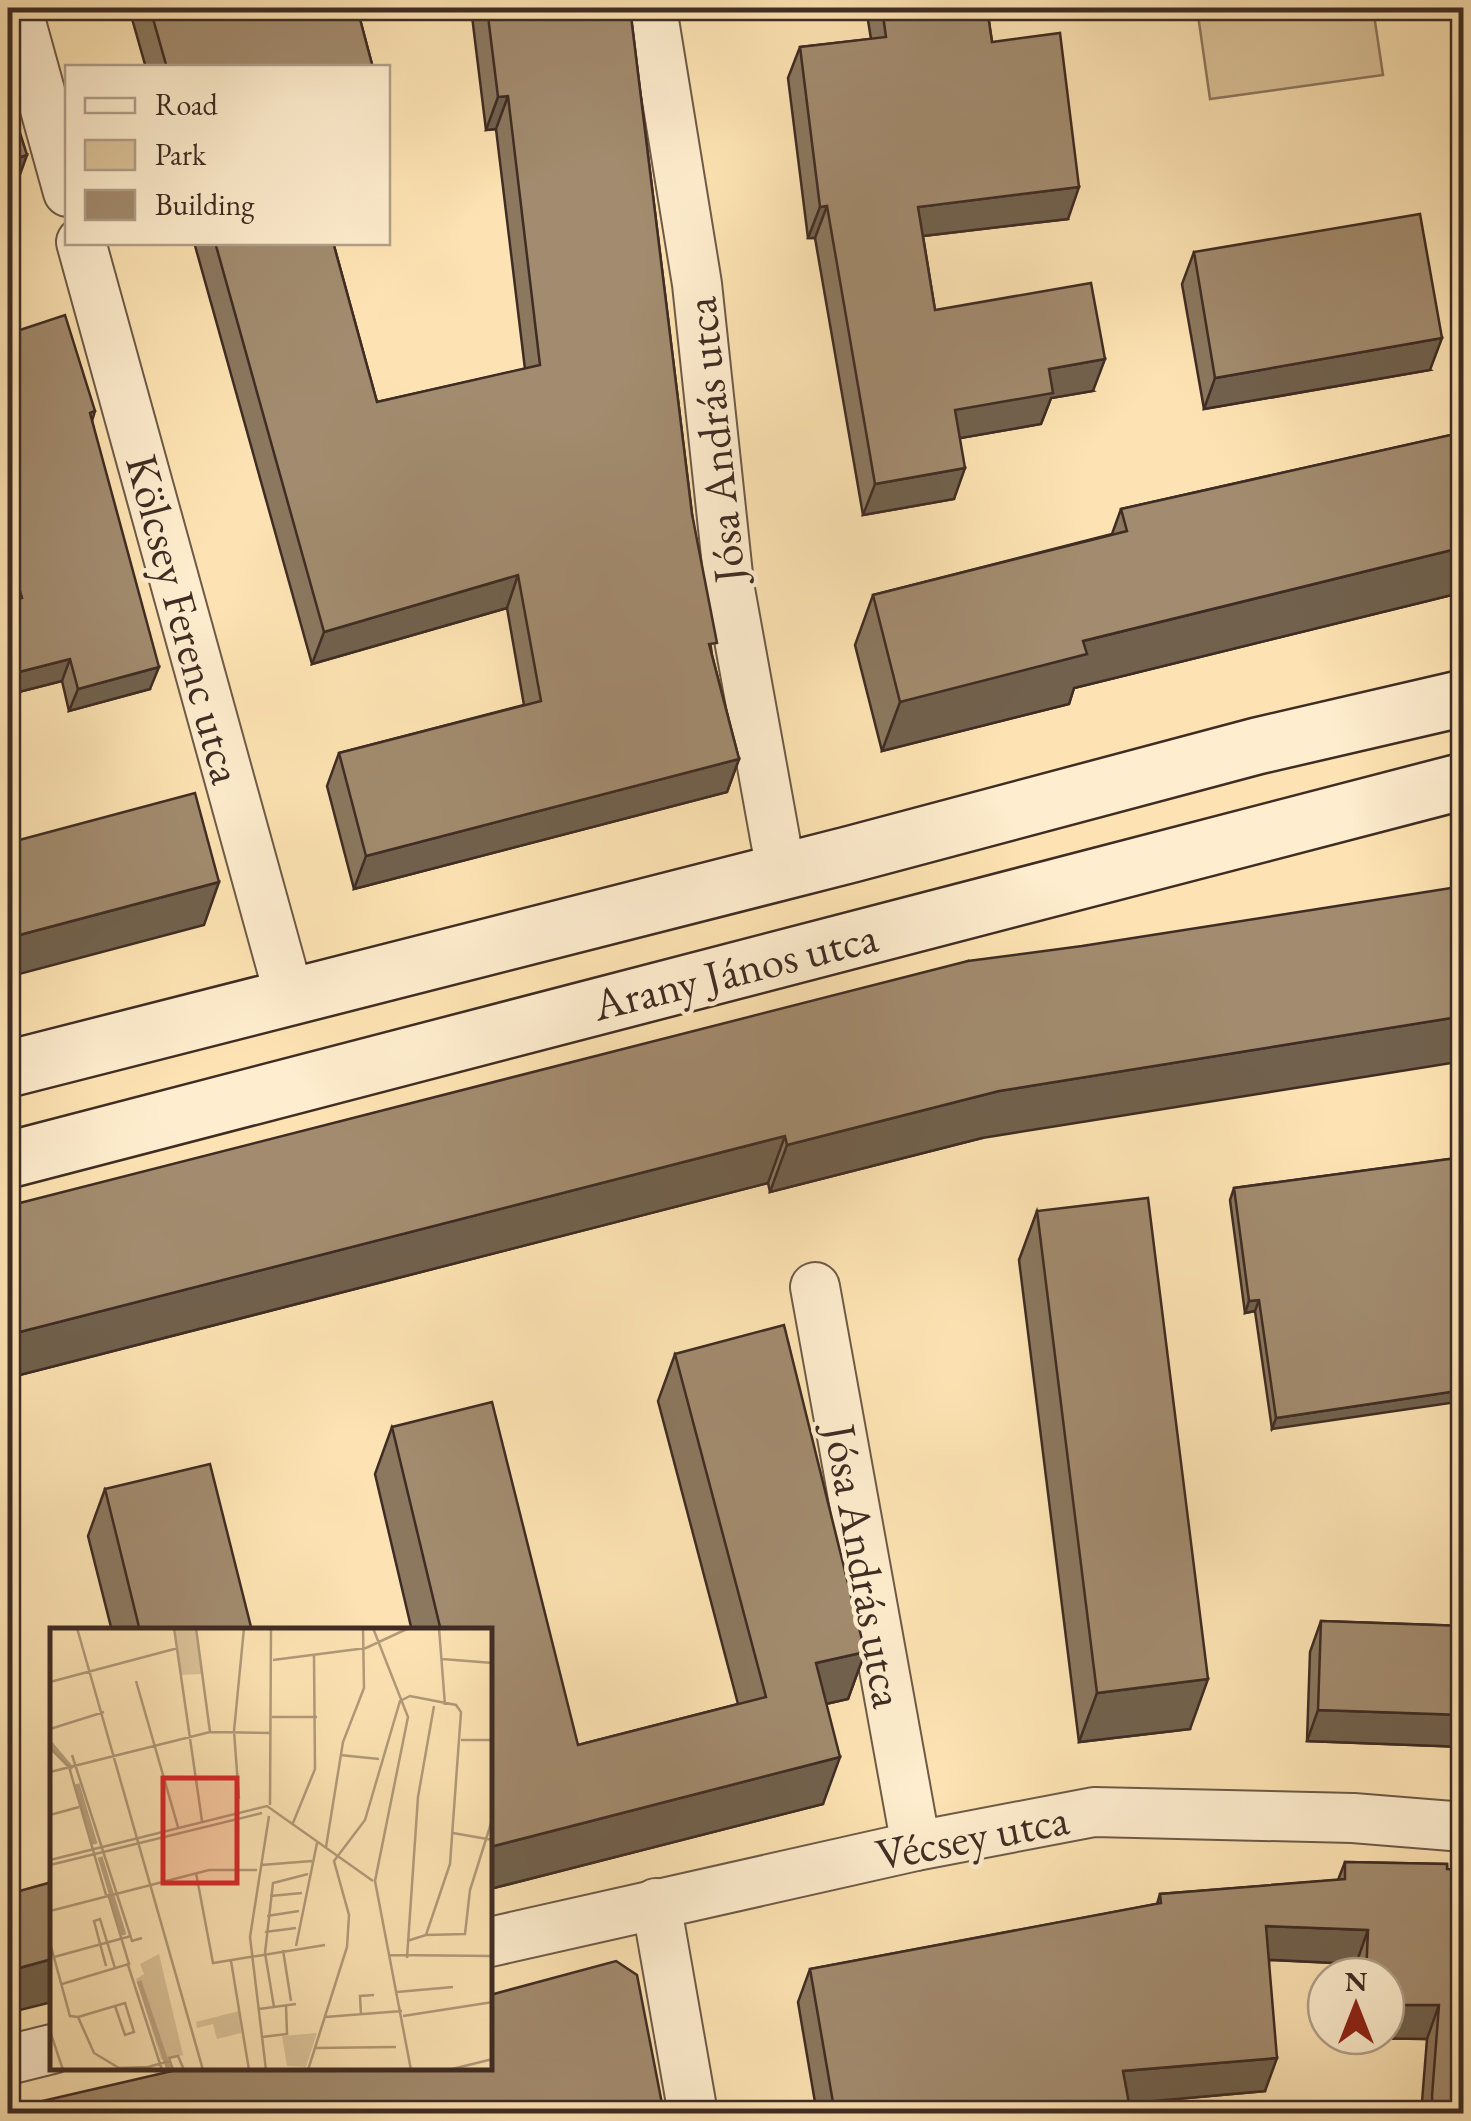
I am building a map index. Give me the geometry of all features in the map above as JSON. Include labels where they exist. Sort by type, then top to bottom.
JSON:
[{"type":"street","points":[[17,8],[65,181]]},
{"type":"street","name":"Jósa András utca","points":[[652,8],[697,284],[729,584],[781,871]]},
{"type":"street","name":"Kölcsey Ferenc utca","points":[[82,245],[288,995]]},
{"type":"street","name":"Arany János utca","points":[[8,1068],[1257,746],[1464,698]]},
{"type":"street","name":"Arany János utca","points":[[8,1160],[1464,780]]},
{"type":"street","name":"Jósa András utca","points":[[815,1287],[916,1846]]},
{"type":"street","name":"Vécsey utca","points":[[492,1942],[916,1846],[1094,1812],[1353,1818],[1464,1826]]},
{"type":"street","points":[[656,1904],[693,2114]]},
{"type":"street","points":[[8,2060],[50,2049]]},
{"type":"green space","points":[[1197,8],[1373,8],[1383,75],[1210,99]]},
{"type":"building","points":[[150,8],[357,8],[372,65],[166,65]]},
{"type":"building","points":[[487,8],[630,8],[692,514],[717,643],[709,644],[739,759],[366,856],[339,753],[541,701],[518,575],[324,632],[216,245],[334,245],[377,402],[540,365],[508,96],[498,97]]},
{"type":"building","points":[[882,8],[987,8],[992,42],[1060,33],[1079,187],[918,207],[935,310],[1091,283],[1105,359],[1049,369],[1053,393],[955,410],[965,468],[875,484],[827,206],[820,207],[800,47],[886,37]]},
{"type":"building","points":[[8,95],[27,155],[8,161]]},
{"type":"building","points":[[1420,214],[1442,338],[1215,378],[1194,252]]},
{"type":"building","points":[[65,315],[95,411],[90,413],[159,667],[78,689],[70,659],[19,672],[8,628],[8,602],[22,598],[8,551],[8,461],[12,459],[8,444],[8,334]]},
{"type":"building","points":[[1464,432],[1464,547],[1083,641],[1087,654],[900,702],[873,595],[1127,531],[1121,509]]},
{"type":"building","points":[[195,793],[219,882],[8,938],[8,843]]},
{"type":"building","points":[[1464,886],[1464,1016],[999,1091],[787,1145],[785,1136],[8,1335],[8,1206],[968,961]]},
{"type":"building","points":[[1464,1157],[1464,1390],[1276,1418],[1259,1300],[1249,1301],[1234,1188]]},
{"type":"building","points":[[1148,1198],[1208,1679],[1097,1693],[1037,1211]]},
{"type":"building","points":[[784,1325],[865,1652],[816,1663],[840,1757],[492,1846],[492,1628],[440,1628],[392,1427],[492,1402],[578,1745],[766,1697],[675,1354]]},
{"type":"building","points":[[210,1464],[251,1628],[139,1628],[105,1489]]},
{"type":"building","points":[[1321,1621],[1464,1626],[1464,1715],[1318,1710]]},
{"type":"building","points":[[8,1861],[16,1892],[50,1883],[50,1960],[8,1971]]},
{"type":"building","points":[[1345,1862],[1447,1864],[1447,1869],[1464,1870],[1464,2114],[1433,2114],[1439,2005],[1406,2005],[1406,1956],[1367,1956],[1368,1930],[1266,1926],[1277,2058],[1123,2071],[1131,2114],[835,2114],[810,1969],[1161,1903],[1160,1894],[1345,1879]]},
{"type":"building","points":[[616,1961],[637,1975],[664,2114],[8,2114],[8,2109],[172,2071],[492,2071],[492,1994]]}]
